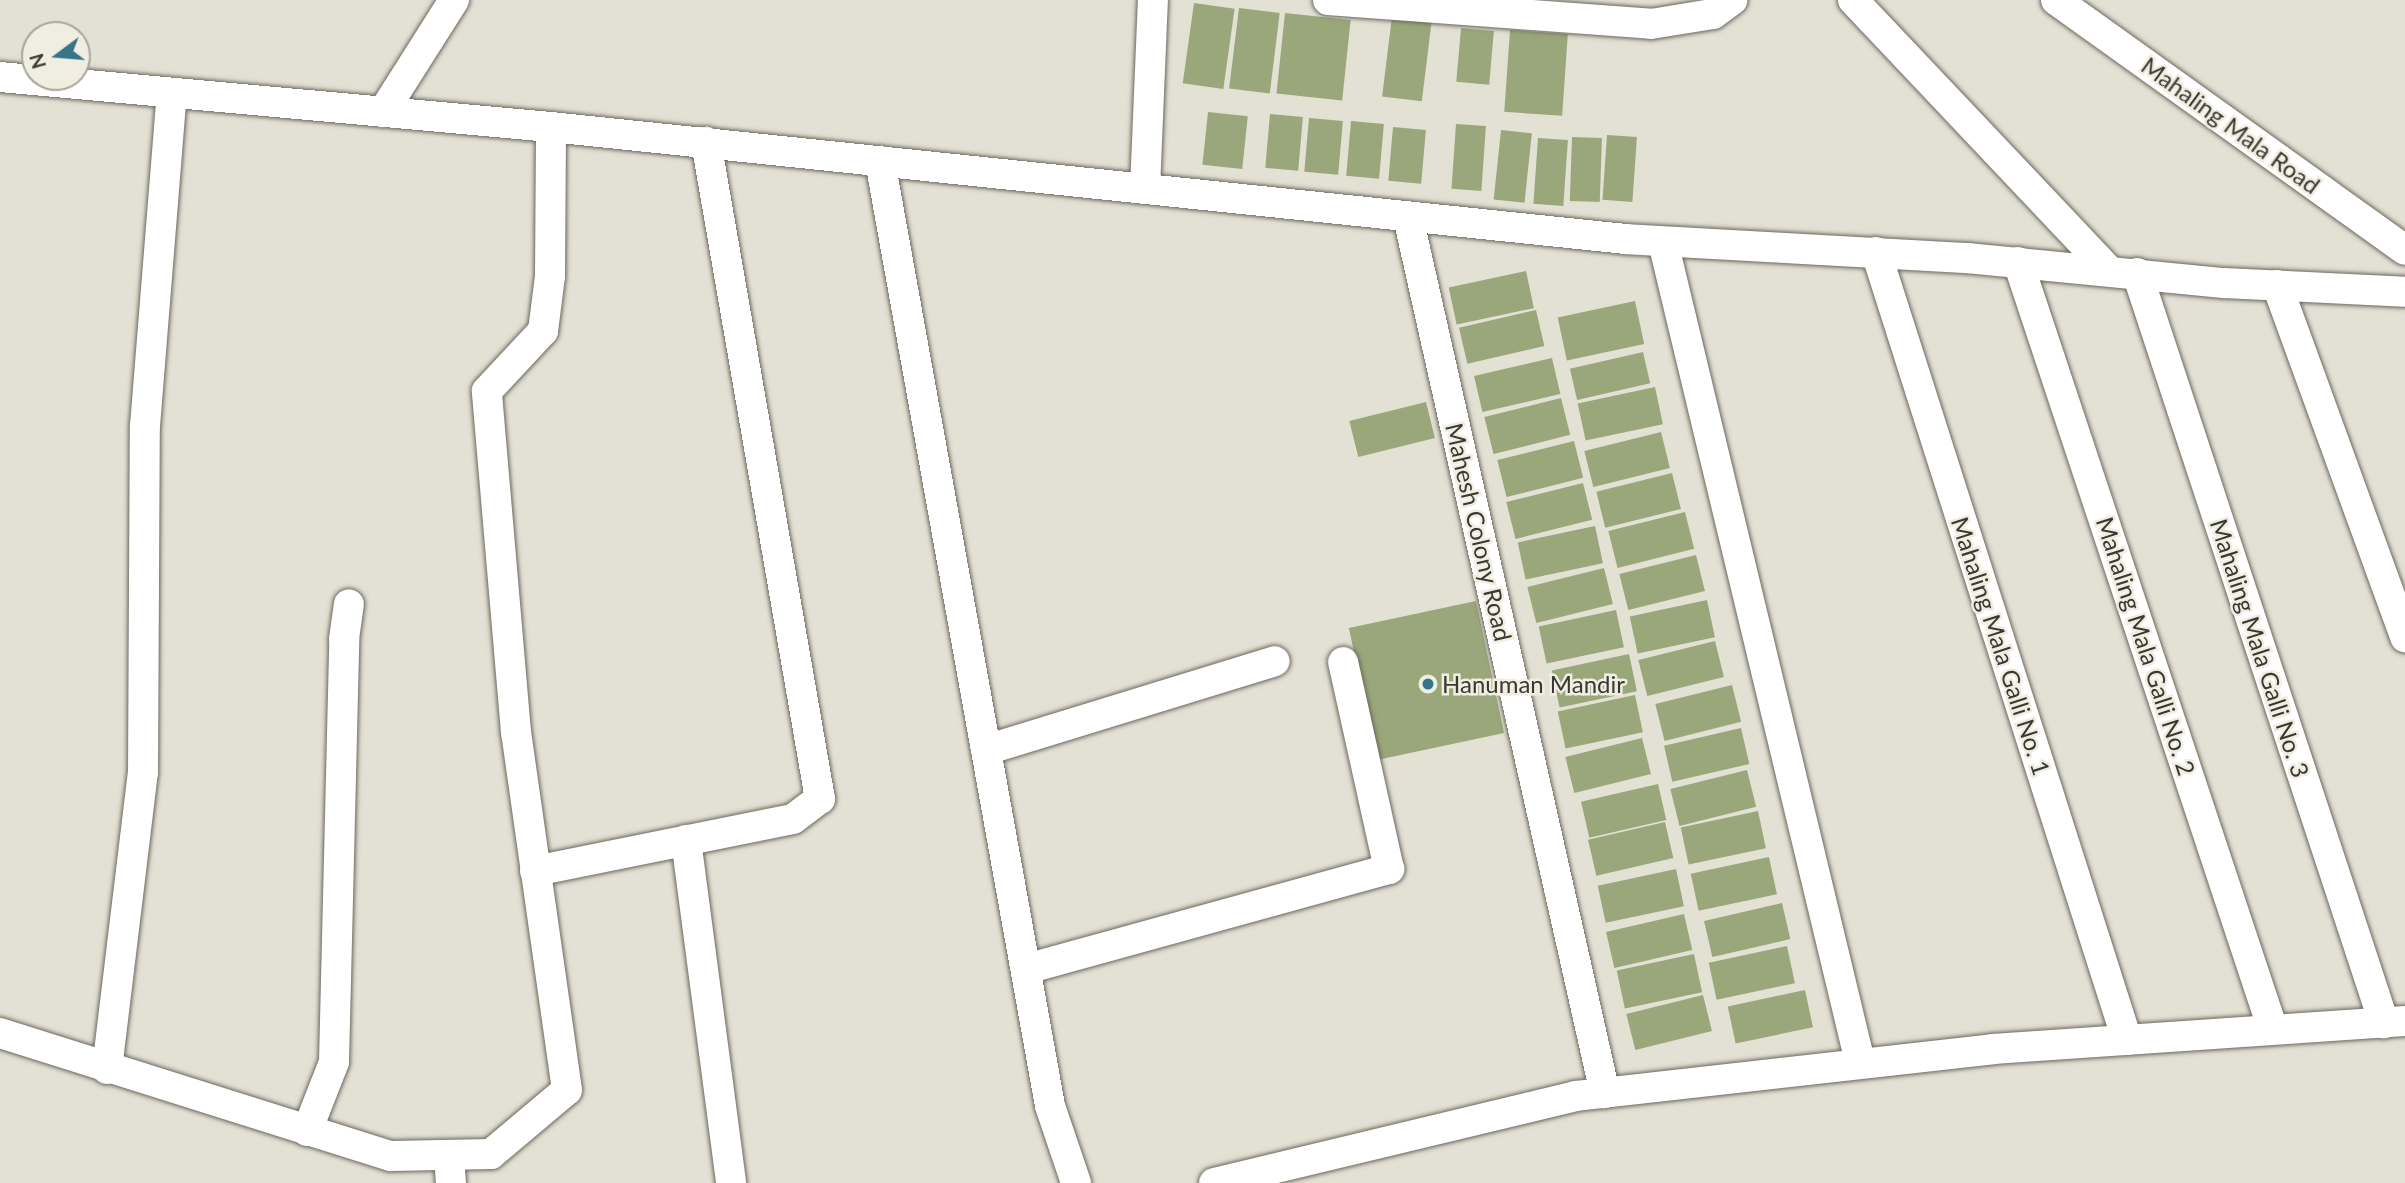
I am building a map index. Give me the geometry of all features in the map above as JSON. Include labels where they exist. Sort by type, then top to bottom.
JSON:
[{"type":"street","points":[[383,112],[454,0]]},
{"type":"street","points":[[1145,189],[1153,0]]},
{"type":"street","points":[[1328,0],[1651,24],[1713,14],[1732,0]]},
{"type":"street","points":[[1853,0],[2122,272]]},
{"type":"street","name":"Mahaling Mala Road","points":[[2056,0],[2405,250]]},
{"type":"street","points":[[0,77],[706,142],[1664,242],[1876,252],[2277,285],[2405,292]]},
{"type":"street","points":[[107,1069],[144,773],[145,426],[172,93]]},
{"type":"street","points":[[0,1033],[307,1131],[391,1156],[450,1169],[491,1154],[567,1090],[516,732],[486,391],[543,331],[550,263],[551,127]]},
{"type":"street","points":[[535,871],[793,819],[820,799],[706,142]]},
{"type":"street","points":[[880,161],[1050,1106],[1076,1183]]},
{"type":"street","name":"Mahesh Colony Road","points":[[1408,217],[1605,1093]]},
{"type":"street","points":[[1664,242],[1860,1062]]},
{"type":"street","name":"Mahaling Mala Galli No. 1","points":[[1876,252],[2127,1040]]},
{"type":"street","name":"Mahaling Mala Galli No. 2","points":[[2018,262],[2273,1030]]},
{"type":"street","name":"Mahaling Mala Galli No. 3","points":[[2122,272],[2394,1022]]},
{"type":"street","points":[[2277,285],[2405,637]]},
{"type":"street","points":[[307,1131],[334,1062],[344,639],[349,604]]},
{"type":"street","points":[[986,750],[1275,660]]},
{"type":"street","points":[[1026,969],[1389,869],[1343,662]]},
{"type":"street","points":[[686,841],[732,1183]]},
{"type":"street","points":[[1214,1183],[1576,1096],[1860,1062],[2394,1022]]},
{"type":"building","points":[[1194,3],[1235,9],[1223,89],[1183,83]]},
{"type":"building","points":[[1239,8],[1280,13],[1270,93],[1229,88]]},
{"type":"building","points":[[1285,13],[1351,20],[1342,100],[1277,94]]},
{"type":"building","points":[[1392,16],[1432,21],[1422,101],[1382,96]]},
{"type":"building","points":[[1461,28],[1494,31],[1489,85],[1456,82]]},
{"type":"building","points":[[1510,30],[1568,34],[1562,116],[1504,112]]},
{"type":"building","points":[[1208,112],[1248,116],[1242,169],[1202,165]]},
{"type":"building","points":[[1270,114],[1303,117],[1298,171],[1265,168]]},
{"type":"building","points":[[1309,118],[1343,121],[1338,175],[1304,172]]},
{"type":"building","points":[[1351,121],[1384,124],[1379,179],[1346,176]]},
{"type":"building","points":[[1456,124],[1486,126],[1481,191],[1451,189]]},
{"type":"building","points":[[1393,127],[1426,130],[1421,184],[1388,181]]},
{"type":"building","points":[[1501,130],[1532,133],[1525,203],[1494,200]]},
{"type":"building","points":[[1607,135],[1637,137],[1632,202],[1602,200]]},
{"type":"building","points":[[1572,137],[1602,138],[1600,202],[1570,201]]},
{"type":"building","points":[[1538,138],[1568,140],[1563,206],[1533,204]]},
{"type":"building","points":[[1526,271],[1534,308],[1457,325],[1449,287]]},
{"type":"building","points":[[1635,301],[1644,344],[1567,360],[1558,317]]},
{"type":"building","points":[[1536,310],[1544,346],[1467,364],[1459,328]]},
{"type":"building","points":[[1643,352],[1650,383],[1577,400],[1570,369]]},
{"type":"building","points":[[1552,358],[1560,394],[1482,412],[1474,376]]},
{"type":"building","points":[[1655,387],[1663,424],[1586,441],[1578,403]]},
{"type":"building","points":[[1561,398],[1570,435],[1494,454],[1484,417]]},
{"type":"building","points":[[1426,402],[1435,438],[1358,457],[1349,421]]},
{"type":"building","points":[[1661,432],[1670,468],[1593,487],[1584,451]]},
{"type":"building","points":[[1574,441],[1583,478],[1507,497],[1497,460]]},
{"type":"building","points":[[1672,473],[1681,509],[1605,528],[1596,492]]},
{"type":"building","points":[[1583,483],[1592,520],[1516,539],[1506,502]]},
{"type":"building","points":[[1685,512],[1694,549],[1618,568],[1608,531]]},
{"type":"building","points":[[1595,526],[1603,563],[1526,580],[1518,542]]},
{"type":"building","points":[[1696,555],[1705,591],[1628,610],[1619,574]]},
{"type":"building","points":[[1604,568],[1613,604],[1536,623],[1527,587]]},
{"type":"building","points":[[1707,600],[1715,637],[1638,654],[1630,616]]},
{"type":"building","name":"Hanuman Mandir","points":[[1476,601],[1504,733],[1377,760],[1349,628]]},
{"type":"building","points":[[1616,610],[1624,647],[1547,664],[1539,626]]},
{"type":"building","points":[[1715,641],[1724,677],[1647,696],[1638,660]]},
{"type":"building","points":[[1629,654],[1637,691],[1560,708],[1552,670]]},
{"type":"building","points":[[1732,685],[1741,722],[1665,741],[1655,704]]},
{"type":"building","points":[[1635,695],[1643,732],[1566,749],[1558,711]]},
{"type":"building","points":[[1741,728],[1749,764],[1672,782],[1664,746]]},
{"type":"building","points":[[1642,738],[1651,774],[1574,793],[1565,757]]},
{"type":"building","points":[[1747,770],[1756,807],[1680,826],[1670,789]]},
{"type":"building","points":[[1658,784],[1666,820],[1589,838],[1581,802]]},
{"type":"building","points":[[1758,811],[1766,848],[1689,865],[1681,827]]},
{"type":"building","points":[[1665,822],[1673,858],[1596,876],[1588,840]]},
{"type":"building","points":[[1769,857],[1777,894],[1699,911],[1691,874]]},
{"type":"building","points":[[1676,869],[1684,906],[1606,923],[1598,886]]},
{"type":"building","points":[[1782,903],[1790,939],[1712,957],[1704,921]]},
{"type":"building","points":[[1684,914],[1692,950],[1614,968],[1606,932]]},
{"type":"building","points":[[1787,946],[1795,983],[1717,1000],[1709,963]]},
{"type":"building","points":[[1694,954],[1702,992],[1625,1009],[1617,970]]},
{"type":"building","points":[[1805,990],[1813,1027],[1736,1044],[1728,1006]]},
{"type":"building","points":[[1703,995],[1712,1031],[1635,1050],[1626,1014]]},
{"type":"place","name":"Hanuman Mandir","points":[[1428,684]]}]
